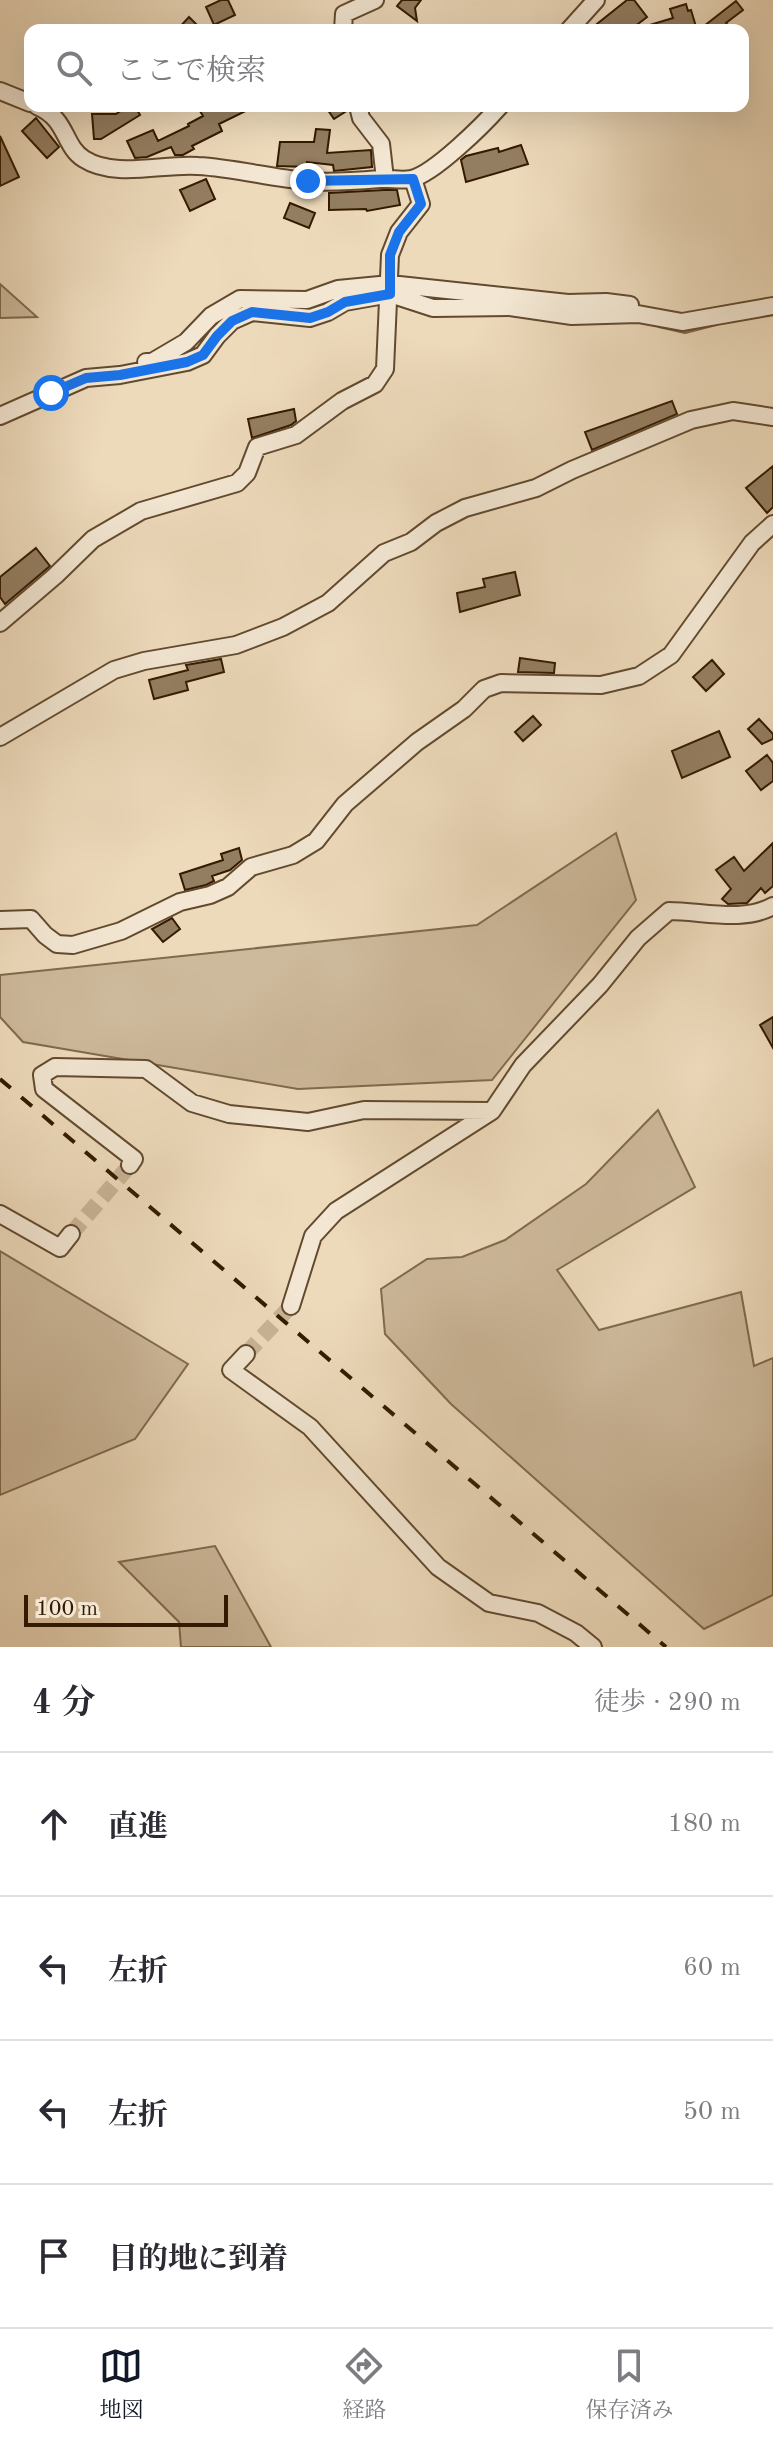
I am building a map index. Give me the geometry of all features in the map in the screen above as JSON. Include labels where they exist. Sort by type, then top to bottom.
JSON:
[{"type":"street","points":[[343,24],[344,14],[375,0]]},
{"type":"street","points":[[574,24],[596,0]]},
{"type":"street","points":[[0,91],[24,101]]},
{"type":"street","points":[[51,112],[74,149],[84,159],[105,167],[156,169],[197,166],[308,181],[413,179],[464,143],[494,112]]},
{"type":"street","points":[[360,112],[381,144],[385,179]]},
{"type":"street","points":[[0,623],[93,539],[141,511],[237,483],[247,473],[257,447],[296,435],[342,401],[375,384],[385,369],[390,255],[399,232],[421,204],[413,179]]},
{"type":"street","points":[[0,405],[85,368],[152,362],[186,342],[211,316],[240,299],[307,300],[338,289],[390,289],[568,303],[606,302],[675,312],[773,295]]},
{"type":"street","points":[[0,416],[86,378],[187,362],[203,355],[232,321],[252,312],[310,318],[345,302],[390,289],[433,308],[510,307],[572,316],[626,314],[682,322],[773,306]]},
{"type":"street","points":[[0,737],[114,670],[144,661],[236,645],[283,627],[328,603],[384,553],[411,542],[436,523],[465,508],[536,488],[691,420],[733,411],[773,417]]},
{"type":"street","points":[[0,920],[31,919],[57,944],[73,945],[121,931],[180,902],[210,895],[228,887],[251,867],[293,855],[316,841],[345,804],[417,742],[464,709],[484,689],[501,683],[601,685],[639,676],[671,655],[752,543],[773,524]]},
{"type":"street","points":[[291,1306],[313,1236],[336,1211],[492,1111],[523,1065],[600,985],[638,938],[669,911],[741,916],[773,906]]},
{"type":"street","points":[[130,1165],[134,1159],[44,1089],[42,1075],[55,1067],[146,1069],[192,1103],[229,1114],[308,1122],[364,1110],[492,1111]]},
{"type":"street","points":[[0,1214],[60,1248],[71,1234]]},
{"type":"street","points":[[246,1354],[231,1370],[310,1427],[438,1567],[489,1603],[538,1613],[576,1633],[593,1647]]},
{"type":"shaded area","points":[[0,284],[37,317],[0,318]]},
{"type":"shaded area","points":[[616,833],[636,900],[492,1080],[298,1089],[23,1042],[0,1017],[0,975],[477,925]]},
{"type":"shaded area","points":[[658,1110],[695,1187],[557,1270],[599,1330],[741,1292],[754,1366],[773,1358],[773,1595],[704,1629],[451,1404],[385,1334],[381,1289],[427,1259],[462,1257],[505,1240],[586,1184]]},
{"type":"shaded area","points":[[0,1251],[188,1364],[135,1439],[0,1495]]},
{"type":"shaded area","points":[[215,1546],[271,1647],[181,1647],[179,1622],[119,1562]]},
{"type":"building","points":[[228,0],[235,15],[214,24],[206,7]]},
{"type":"building","points":[[402,0],[421,0],[415,8],[417,21],[397,6]]},
{"type":"building","points":[[627,0],[634,0],[647,17],[638,24],[597,24]]},
{"type":"building","points":[[736,1],[743,10],[727,24],[707,24]]},
{"type":"building","points":[[686,4],[695,24],[653,24],[673,18],[670,9]]},
{"type":"building","points":[[189,17],[196,24],[183,24]]},
{"type":"building","points":[[138,112],[140,115],[101,139],[94,139],[92,114]]},
{"type":"building","points":[[201,112],[244,112],[219,124],[222,131],[192,146],[194,149],[183,155],[175,155],[171,147],[147,157],[135,158],[127,141],[153,130],[158,141],[203,116]]},
{"type":"building","points":[[329,112],[345,112],[334,119]]},
{"type":"building","points":[[36,118],[59,147],[47,158],[22,131]]},
{"type":"building","points":[[316,129],[330,130],[327,153],[371,150],[372,167],[334,171],[333,165],[307,162],[307,167],[277,166],[280,142],[314,142]]},
{"type":"building","points":[[0,136],[19,177],[0,186]]},
{"type":"building","points":[[521,145],[528,164],[466,182],[461,160],[466,156],[498,148],[499,152]]},
{"type":"building","points":[[206,179],[215,199],[190,211],[180,190]]},
{"type":"building","points":[[397,190],[400,205],[367,211],[329,210],[329,193]]},
{"type":"building","points":[[290,203],[315,213],[309,228],[284,218]]},
{"type":"building","points":[[672,401],[677,414],[592,450],[585,432]]},
{"type":"building","points":[[294,409],[296,421],[291,425],[252,438],[248,419]]},
{"type":"building","points":[[773,466],[773,507],[767,513],[746,488]]},
{"type":"building","points":[[36,548],[50,566],[5,604],[0,597],[0,577]]},
{"type":"building","points":[[515,572],[520,595],[460,612],[457,593],[485,587],[483,579]]},
{"type":"building","points":[[520,658],[555,663],[554,673],[518,672]]},
{"type":"building","points":[[221,659],[224,672],[186,682],[188,690],[154,699],[149,680],[188,670],[186,665]]},
{"type":"building","points":[[712,660],[724,674],[706,691],[693,677]]},
{"type":"building","points":[[533,716],[541,725],[523,741],[515,732]]},
{"type":"building","points":[[759,719],[773,734],[773,739],[762,744],[748,729]]},
{"type":"building","points":[[719,731],[730,757],[682,778],[672,751]]},
{"type":"building","points":[[767,755],[773,763],[773,781],[761,790],[746,771]]},
{"type":"building","points":[[773,843],[773,886],[765,893],[761,888],[747,903],[728,904],[722,899],[731,889],[716,870],[734,857],[744,871]]},
{"type":"building","points":[[239,848],[242,860],[230,870],[212,876],[214,881],[206,885],[185,890],[180,874],[223,860],[221,854]]},
{"type":"building","points":[[172,918],[180,929],[163,942],[152,929]]},
{"type":"building","points":[[773,1017],[773,1048],[760,1025]]},
{"type":"waterway","points":[[659,326],[685,332],[716,324]]},
{"type":"tunnel","points":[[71,1234],[130,1165]]},
{"type":"tunnel","points":[[246,1354],[291,1306]]},
{"type":"railway","points":[[0,1079],[666,1647]]},
{"type":"route","points":[[51,393],[86,378],[187,362],[203,355],[232,321],[252,312],[310,318],[345,302],[390,294],[390,255],[399,232],[421,204],[413,179],[308,181]]}]
